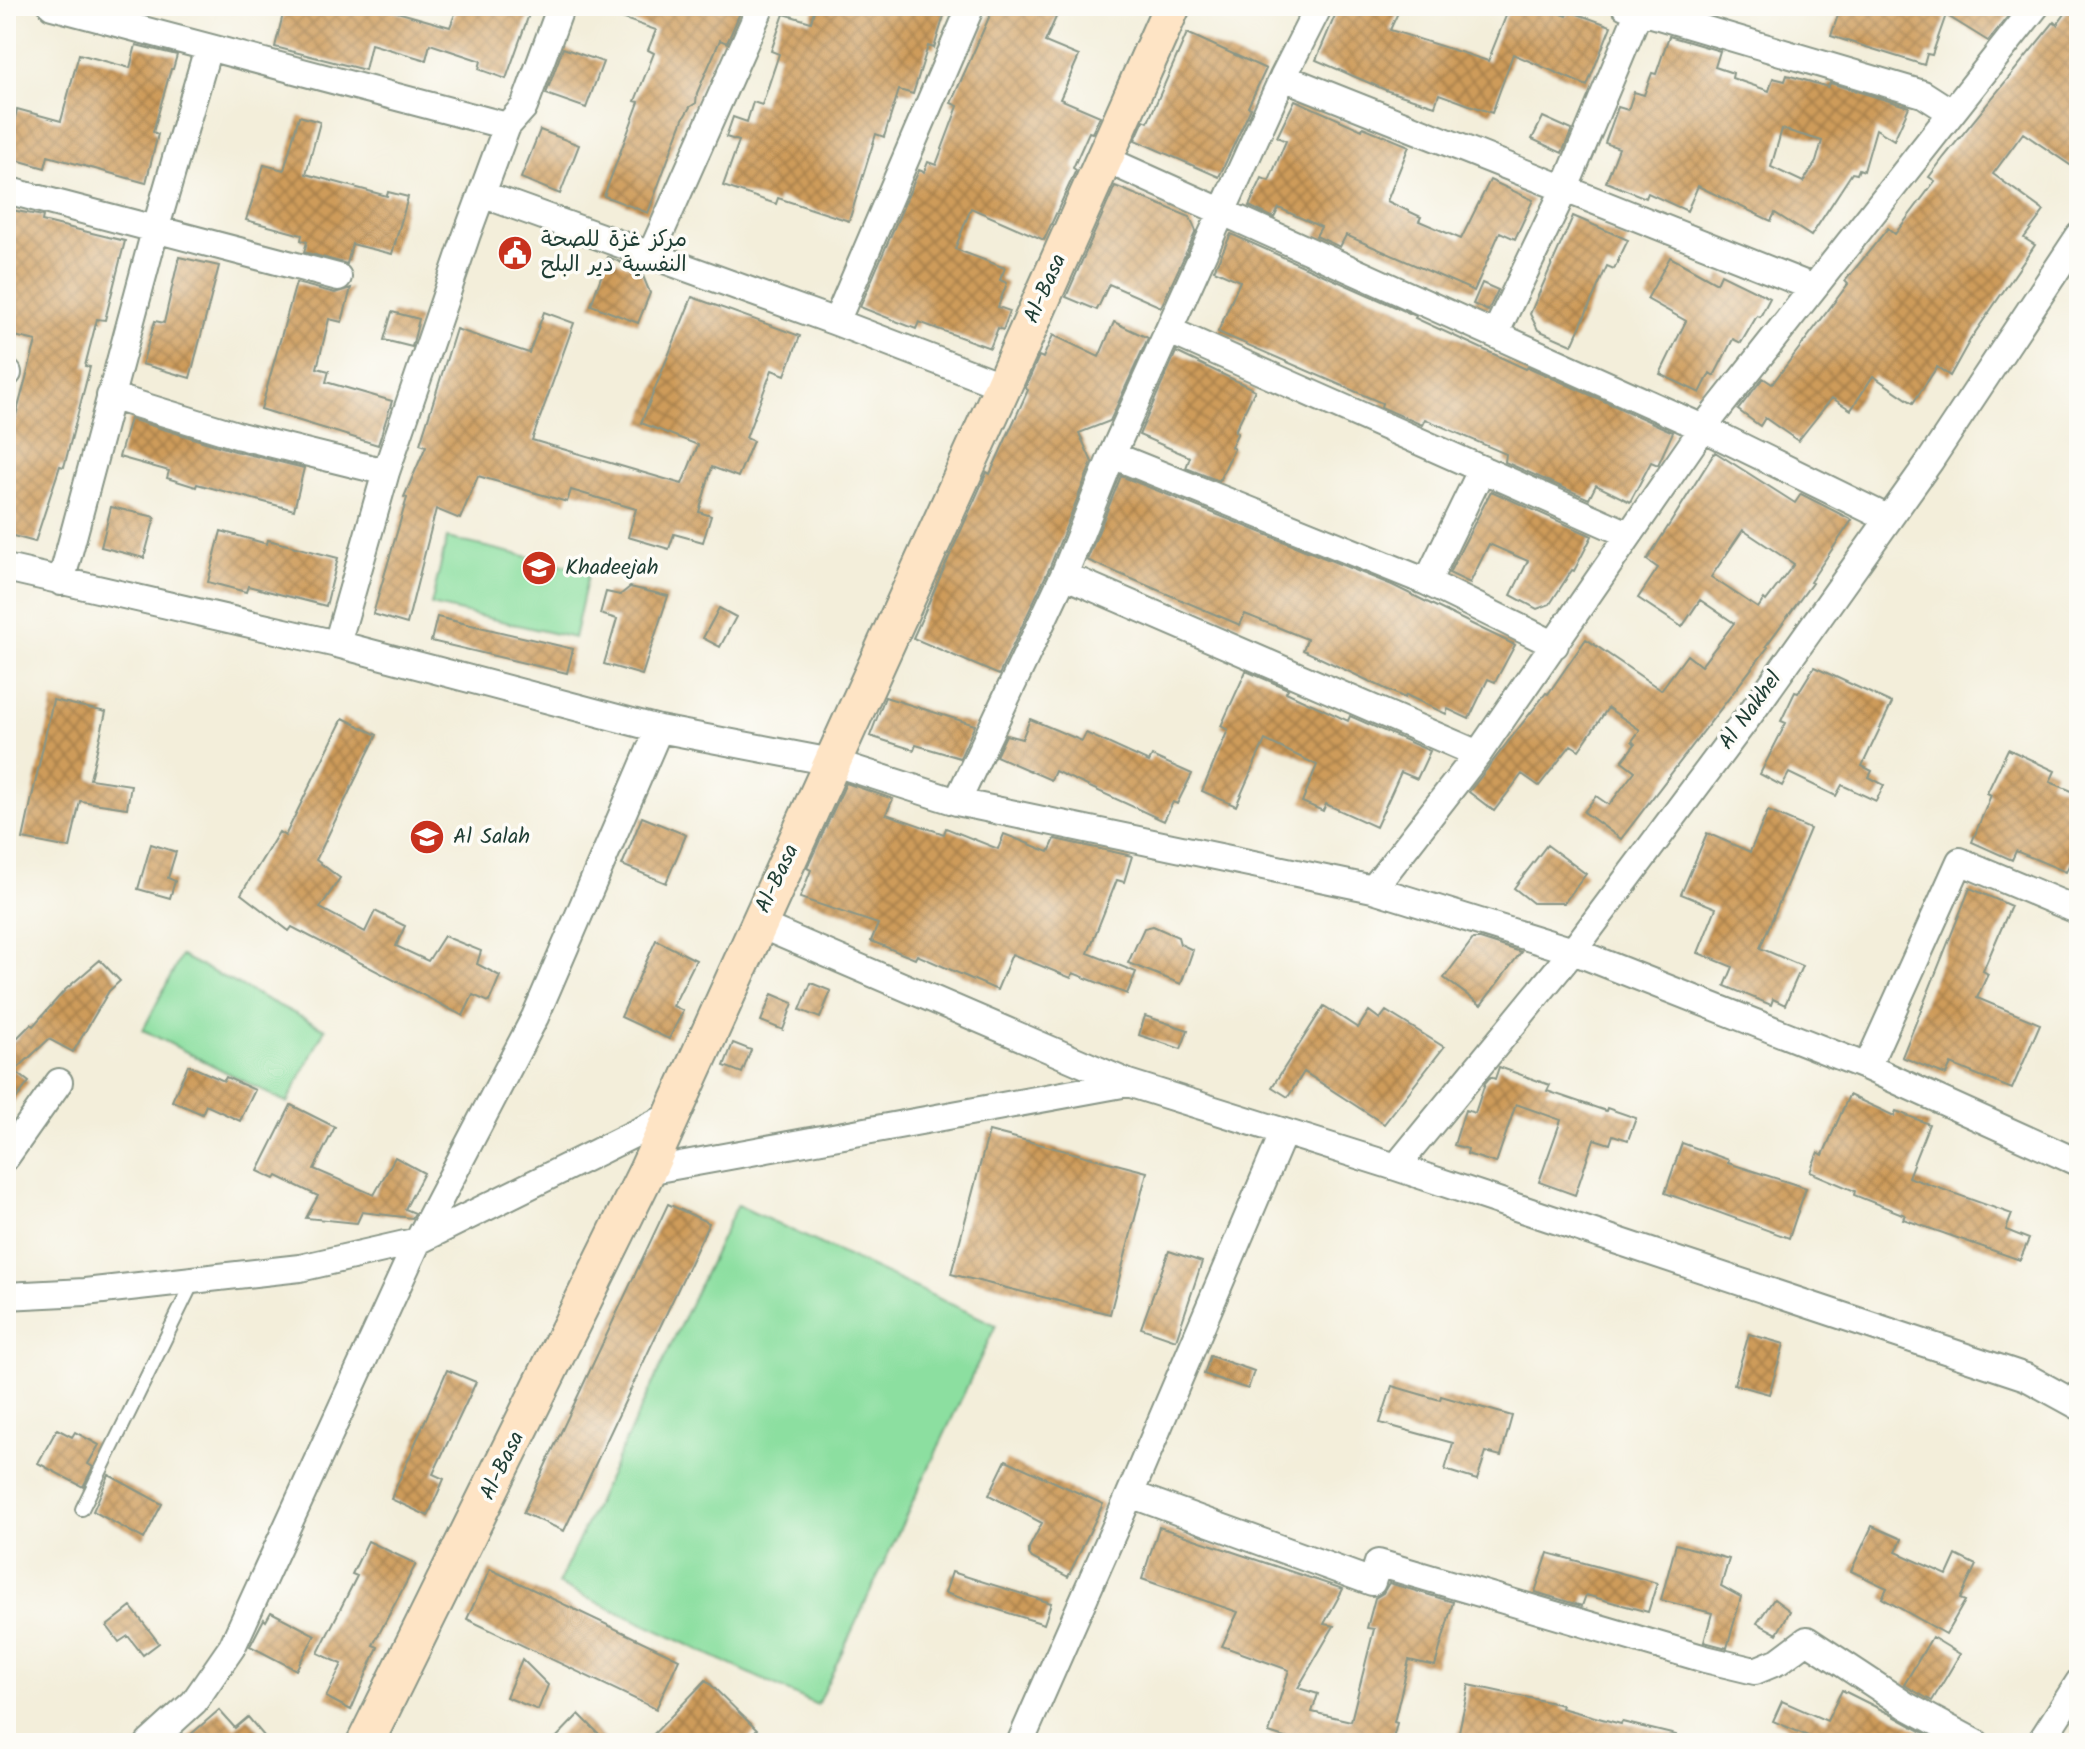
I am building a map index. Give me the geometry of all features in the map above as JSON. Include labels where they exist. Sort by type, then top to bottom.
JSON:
[{"type":"street","points":[[52,6],[507,126]]},
{"type":"street","points":[[337,644],[386,472],[482,194],[507,126],[524,107],[561,6]]},
{"type":"street","points":[[651,254],[761,6]]},
{"type":"street","points":[[836,322],[971,6]]},
{"type":"street","name":"Al-Basa","points":[[365,1743],[647,1171],[1172,6]]},
{"type":"street","points":[[957,802],[1064,575],[1112,455],[1283,77],[1319,6]]},
{"type":"street","points":[[1373,889],[1478,754],[1703,428],[2036,6]]},
{"type":"street","points":[[1495,334],[1565,188],[1635,7],[1923,94],[1951,112]]},
{"type":"street","points":[[61,582],[156,227],[208,48]]},
{"type":"street","points":[[1283,77],[1812,287]]},
{"type":"street","points":[[1105,159],[1703,428],[1889,519]]},
{"type":"street","points":[[6,190],[338,277]]},
{"type":"street","points":[[482,194],[1003,386]]},
{"type":"street","name":"Al Nakhel","points":[[1396,1167],[1573,951],[1756,706],[2005,351],[2079,236]]},
{"type":"street","points":[[1170,331],[1628,534]]},
{"type":"street","points":[[110,396],[240,436],[386,472]]},
{"type":"street","points":[[1112,455],[1427,582],[1555,645]]},
{"type":"street","points":[[1427,582],[1482,469]]},
{"type":"street","points":[[6,568],[337,644],[659,729],[832,762],[957,802],[1373,889],[1573,951],[1867,1067],[2079,1163]]},
{"type":"street","points":[[1064,575],[1478,754]]},
{"type":"street","points":[[149,1743],[194,1702],[232,1647],[418,1241],[535,1017],[659,729]]},
{"type":"street","points":[[1867,1067],[1960,861],[2079,911]]},
{"type":"street","points":[[758,924],[1128,1083],[1396,1167],[2026,1377],[2079,1406]]},
{"type":"street","points":[[6,1157],[59,1082]]},
{"type":"street","points":[[647,1171],[1128,1083]]},
{"type":"street","points":[[6,1296],[85,1292],[300,1268],[418,1241],[670,1116]]},
{"type":"street","points":[[1020,1743],[1283,1134]]},
{"type":"street","points":[[1130,1494],[1372,1582],[1378,1563],[1690,1655],[1755,1671],[1779,1661],[1807,1640],[1907,1706],[1976,1743]]},
{"type":"street","points":[[2040,1743],[2079,1682]]},
{"type":"lane","points":[[82,1509],[194,1280]]},
{"type":"green space","points":[[447,538],[589,571],[574,638],[431,605]]},
{"type":"green space","points":[[181,956],[325,1029],[287,1103],[143,1030]]},
{"type":"green space","points":[[737,1205],[996,1325],[817,1705],[558,1584]]},
{"type":"building","points":[[285,6],[376,6],[450,27],[458,6],[532,6],[506,79],[479,69],[481,61],[430,44],[426,60],[371,44],[365,70],[275,47]]},
{"type":"building","points":[[597,6],[743,6],[727,43],[720,40],[697,93],[696,103],[683,119],[648,213],[604,196],[639,102],[635,101],[654,53],[648,50],[656,30],[596,9]]},
{"type":"building","points":[[815,6],[947,6],[934,48],[928,46],[913,94],[899,90],[884,137],[876,134],[849,221],[778,198],[776,204],[723,186],[739,141],[726,137],[733,117],[747,122],[753,102],[762,105],[779,54],[771,51],[784,14],[811,22]]},
{"type":"building","points":[[994,6],[1061,6],[1045,42],[1079,56],[1060,99],[1100,116],[1092,133],[1089,132],[1073,168],[1076,170],[1044,240],[971,208],[955,249],[1005,268],[1000,280],[1007,283],[998,307],[1010,311],[1003,330],[998,328],[990,348],[919,322],[916,329],[860,307],[919,170],[924,172],[928,162],[936,165],[958,106],[951,103]]},
{"type":"building","points":[[1339,6],[1401,6],[1390,30],[1488,61],[1510,6],[1540,6],[1567,16],[1569,11],[1611,26],[1587,86],[1513,54],[1492,113],[1439,94],[1435,106],[1388,91],[1316,60]]},
{"type":"building","points":[[1841,6],[2016,6],[1988,41],[1946,15],[1932,55],[1927,54],[1924,65],[1831,36]]},
{"type":"building","points":[[2068,10],[2079,19],[2079,171],[2023,133],[1993,174],[2044,211],[2024,238],[2035,245],[1970,340],[1950,376],[1937,367],[1913,403],[1873,376],[1851,410],[1832,398],[1798,441],[1765,418],[1760,426],[1738,410],[1763,378],[1772,384],[1848,284],[1845,281],[1888,228],[1895,234],[1935,181],[1929,177],[1944,157],[2054,22],[2057,25]]},
{"type":"building","points":[[1187,33],[1266,69],[1219,177],[1135,140],[1144,120],[1148,122]]},
{"type":"building","points":[[1669,36],[1720,51],[1715,67],[1733,73],[1732,78],[1769,91],[1773,78],[1785,81],[1787,75],[1828,87],[1830,83],[1909,107],[1894,140],[1876,129],[1864,171],[1859,169],[1857,174],[1852,173],[1811,236],[1775,213],[1771,221],[1698,186],[1687,211],[1648,193],[1646,198],[1606,182],[1619,148],[1605,143],[1618,107],[1628,110],[1634,92],[1644,95],[1652,73],[1656,74]],"holes":[[[1782,129],[1822,141],[1816,162],[1803,182],[1771,167]]]},
{"type":"building","points":[[136,45],[177,55],[153,132],[158,134],[146,183],[48,156],[45,168],[6,157],[17,109],[61,121],[79,54],[130,68]]},
{"type":"building","points":[[563,48],[603,62],[586,108],[546,94]]},
{"type":"building","points":[[1295,100],[1362,130],[1363,127],[1409,146],[1387,201],[1421,217],[1419,221],[1461,239],[1490,180],[1533,200],[1515,239],[1500,232],[1474,291],[1346,235],[1340,247],[1316,236],[1321,227],[1279,208],[1274,218],[1249,206],[1262,178],[1269,181],[1286,141],[1277,137]]},
{"type":"building","points":[[299,116],[320,122],[306,174],[387,196],[388,192],[408,197],[392,254],[352,244],[347,264],[304,252],[307,242],[301,240],[302,235],[246,220],[264,165],[284,170]]},
{"type":"building","points":[[1543,117],[1572,130],[1562,153],[1532,139]]},
{"type":"building","points":[[540,130],[579,145],[560,194],[521,178]]},
{"type":"building","points":[[1115,186],[1190,217],[1196,231],[1161,307],[1109,284],[1097,310],[1066,297]]},
{"type":"building","points":[[6,209],[43,216],[42,221],[125,241],[105,320],[97,319],[85,366],[90,367],[64,467],[60,466],[35,542],[6,534],[6,452],[36,341],[6,334]]},
{"type":"building","points":[[1573,216],[1628,240],[1614,269],[1607,266],[1572,345],[1538,330],[1530,314]]},
{"type":"building","points":[[1231,234],[1416,316],[1526,369],[1528,367],[1673,432],[1658,465],[1651,462],[1630,502],[1596,485],[1589,499],[1505,462],[1506,454],[1425,419],[1422,425],[1381,407],[1382,403],[1218,332],[1240,281],[1214,270]]},
{"type":"building","points":[[179,257],[219,266],[190,378],[142,364],[155,321],[164,323]]},
{"type":"building","points":[[608,257],[641,271],[650,293],[638,323],[591,305]]},
{"type":"building","points":[[1670,257],[1717,283],[1721,274],[1770,298],[1741,343],[1733,339],[1714,376],[1710,373],[1700,393],[1660,374],[1686,321],[1647,299]]},
{"type":"building","points":[[296,283],[335,293],[351,288],[342,322],[329,319],[317,368],[329,371],[326,382],[392,401],[378,445],[261,409]]},
{"type":"building","points":[[1482,283],[1498,290],[1488,311],[1473,304]]},
{"type":"building","points":[[692,297],[800,336],[785,375],[772,370],[746,438],[753,441],[738,477],[712,467],[699,512],[711,516],[703,542],[674,534],[669,549],[628,537],[636,509],[571,490],[567,502],[478,476],[460,519],[436,509],[407,624],[373,614],[407,498],[404,497],[426,446],[420,444],[456,329],[529,353],[544,312],[574,323],[532,440],[682,484],[698,445],[641,423]]},
{"type":"building","points":[[392,312],[419,319],[412,347],[384,340]]},
{"type":"building","points":[[1114,322],[1148,338],[1110,421],[1079,433],[1092,462],[1049,569],[999,675],[913,638],[987,472],[990,474],[1028,390],[1025,388],[1039,356],[1043,358],[1053,335],[1099,357]]},
{"type":"building","points":[[1176,352],[1255,390],[1235,431],[1238,432],[1231,447],[1234,449],[1219,481],[1186,468],[1190,457],[1139,435]]},
{"type":"building","points":[[130,419],[304,468],[294,510],[197,484],[196,487],[167,478],[169,471],[119,457]]},
{"type":"building","points":[[1715,452],[1795,503],[1801,494],[1852,520],[1768,647],[1621,839],[1584,812],[1596,796],[1609,805],[1635,771],[1622,761],[1635,744],[1632,741],[1640,730],[1608,708],[1579,750],[1571,745],[1539,786],[1522,774],[1494,811],[1469,792],[1548,694],[1586,639],[1661,690],[1687,655],[1701,666],[1734,623],[1700,600],[1682,627],[1638,598],[1658,568],[1647,560]],"holes":[[[1743,530],[1794,564],[1758,608],[1711,577]]]},
{"type":"building","points":[[1121,476],[1392,585],[1515,645],[1495,682],[1488,679],[1469,719],[1448,709],[1446,714],[1406,695],[1405,698],[1303,650],[1307,639],[1245,614],[1240,625],[1087,560]]},
{"type":"building","points":[[1491,491],[1592,536],[1574,571],[1550,604],[1537,609],[1511,595],[1528,561],[1489,544],[1470,583],[1449,573]]},
{"type":"building","points":[[111,507],[155,517],[144,558],[101,547]]},
{"type":"building","points":[[221,531],[338,558],[326,606],[248,586],[246,592],[208,582]]},
{"type":"building","points":[[630,587],[668,596],[642,675],[604,664],[617,619],[600,614],[606,592],[620,595]]},
{"type":"building","points":[[719,608],[736,617],[720,647],[703,638]]},
{"type":"building","points":[[437,617],[573,649],[567,673],[431,641]]},
{"type":"building","points":[[1814,667],[1892,703],[1862,766],[1872,771],[1869,777],[1884,785],[1876,801],[1842,785],[1836,796],[1789,773],[1782,786],[1760,774],[1786,723],[1781,721],[1795,692],[1798,693]]},
{"type":"building","points":[[1246,671],[1348,721],[1350,716],[1430,751],[1417,779],[1401,772],[1376,827],[1326,804],[1323,811],[1302,802],[1317,765],[1265,740],[1236,806],[1202,791],[1228,730],[1221,726]]},
{"type":"building","points":[[885,697],[975,725],[960,758],[916,745],[914,750],[870,736]]},
{"type":"building","points":[[53,700],[106,712],[90,779],[131,785],[127,808],[80,801],[70,848],[23,839]]},
{"type":"building","points":[[343,718],[377,735],[316,860],[340,878],[320,908],[365,932],[375,911],[405,926],[396,946],[428,961],[444,936],[481,951],[477,964],[500,976],[489,1002],[473,995],[463,1016],[292,927],[289,931],[241,894],[279,832],[285,836]]},
{"type":"building","points":[[1030,719],[1082,741],[1086,733],[1149,762],[1152,756],[1192,774],[1177,804],[1173,802],[1164,821],[1055,771],[1051,780],[996,756],[1006,735],[1022,739]]},
{"type":"building","points":[[2008,749],[2055,771],[2050,782],[2079,794],[2079,843],[2066,872],[2016,851],[2012,860],[1972,842],[1991,795],[1987,793]]},
{"type":"building","points":[[846,783],[893,799],[886,814],[944,834],[946,828],[998,849],[1004,834],[1049,852],[1055,839],[1132,856],[1124,882],[1117,880],[1088,953],[1136,972],[1127,994],[1073,973],[1071,978],[1012,954],[997,990],[917,955],[915,959],[871,941],[878,924],[800,898],[811,870],[807,868]]},
{"type":"building","points":[[1768,811],[1810,829],[1760,948],[1802,966],[1785,1005],[1773,999],[1771,1005],[1725,986],[1733,967],[1698,953],[1716,908],[1681,894],[1707,833],[1750,852]]},
{"type":"building","points":[[642,817],[686,835],[666,883],[622,865]]},
{"type":"building","points":[[151,844],[176,852],[168,878],[175,881],[170,898],[138,889]]},
{"type":"building","points":[[1547,845],[1586,874],[1564,903],[1533,903],[1514,888]]},
{"type":"building","points":[[1970,888],[2011,906],[1983,971],[1988,974],[1977,998],[2040,1024],[2012,1089],[1951,1064],[1946,1075],[1902,1057]]},
{"type":"building","points":[[1153,926],[1178,937],[1180,944],[1193,950],[1181,984],[1128,963],[1144,928]]},
{"type":"building","points":[[1473,939],[1521,952],[1481,1005],[1444,978]]},
{"type":"building","points":[[656,940],[696,960],[673,1006],[683,1011],[669,1039],[621,1017]]},
{"type":"building","points":[[100,960],[120,981],[109,991],[73,1052],[49,1039],[15,1071],[29,1082],[6,1112],[6,1049]]},
{"type":"building","points":[[811,983],[831,991],[820,1018],[800,1010]]},
{"type":"building","points":[[772,994],[793,1003],[783,1030],[761,1021]]},
{"type":"building","points":[[1324,1006],[1358,1028],[1369,1011],[1380,1019],[1386,1011],[1444,1047],[1384,1124],[1304,1072],[1288,1097],[1272,1087]]},
{"type":"building","points":[[1145,1016],[1188,1030],[1181,1049],[1139,1035]]},
{"type":"building","points":[[733,1043],[751,1050],[742,1073],[724,1066]]},
{"type":"building","points":[[188,1065],[224,1081],[226,1077],[255,1090],[240,1121],[206,1105],[202,1114],[172,1101]]},
{"type":"building","points":[[1499,1067],[1550,1085],[1547,1091],[1636,1118],[1628,1140],[1613,1135],[1610,1144],[1594,1139],[1575,1195],[1539,1182],[1561,1120],[1516,1104],[1496,1163],[1467,1154],[1468,1149],[1454,1145],[1465,1110],[1475,1113],[1485,1083],[1490,1077],[1495,1079]]},
{"type":"building","points":[[1849,1095],[1894,1116],[1896,1111],[1929,1124],[1908,1177],[2012,1214],[2006,1230],[2029,1239],[2020,1260],[1903,1219],[1905,1215],[1854,1195],[1855,1191],[1810,1172],[1818,1152],[1823,1155]]},
{"type":"building","points":[[291,1105],[335,1127],[314,1169],[374,1195],[395,1157],[424,1173],[405,1209],[415,1213],[412,1218],[362,1212],[357,1223],[306,1218],[318,1196],[277,1176],[275,1179],[258,1171]]},
{"type":"building","points":[[989,1131],[1147,1172],[1110,1314],[951,1274]]},
{"type":"building","points":[[1682,1143],[1729,1160],[1728,1163],[1806,1188],[1789,1238],[1665,1193]]},
{"type":"building","points":[[668,1204],[709,1223],[564,1531],[523,1513]]},
{"type":"building","points":[[1169,1251],[1202,1262],[1176,1340],[1141,1328]]},
{"type":"building","points":[[1749,1334],[1784,1344],[1769,1394],[1734,1384]]},
{"type":"building","points":[[1210,1356],[1254,1371],[1248,1389],[1204,1374]]},
{"type":"building","points":[[447,1370],[476,1382],[433,1474],[444,1479],[428,1516],[391,1499]]},
{"type":"building","points":[[1392,1386],[1512,1416],[1501,1456],[1486,1452],[1477,1480],[1445,1470],[1453,1443],[1380,1423]]},
{"type":"building","points":[[57,1429],[72,1437],[75,1432],[99,1445],[88,1464],[93,1467],[83,1487],[38,1463]]},
{"type":"building","points":[[1006,1460],[1103,1504],[1068,1577],[1029,1554],[1042,1523],[989,1495]]},
{"type":"building","points":[[109,1475],[162,1504],[144,1539],[93,1511]]},
{"type":"building","points":[[1872,1526],[1902,1539],[1896,1552],[1947,1575],[1956,1555],[1976,1565],[1960,1599],[1965,1601],[1946,1634],[1882,1598],[1887,1588],[1851,1571]]},
{"type":"building","points":[[1159,1527],[1343,1589],[1324,1624],[1334,1626],[1298,1688],[1318,1694],[1312,1712],[1351,1721],[1374,1629],[1367,1628],[1375,1598],[1383,1593],[1389,1583],[1453,1602],[1435,1666],[1409,1660],[1392,1743],[1300,1743],[1269,1733],[1289,1670],[1222,1646],[1238,1612],[1142,1579]]},
{"type":"building","points":[[368,1541],[416,1564],[373,1645],[378,1647],[351,1710],[326,1697],[342,1664],[318,1653],[357,1576],[352,1574]]},
{"type":"building","points":[[1676,1544],[1729,1559],[1721,1586],[1741,1597],[1727,1648],[1704,1642],[1712,1613],[1661,1600]]},
{"type":"building","points":[[1548,1553],[1657,1583],[1648,1612],[1586,1595],[1582,1606],[1535,1592]]},
{"type":"building","points":[[490,1569],[679,1659],[656,1709],[467,1619]]},
{"type":"building","points":[[952,1572],[1051,1603],[1044,1624],[945,1593]]},
{"type":"building","points":[[1774,1599],[1790,1611],[1777,1634],[1757,1623]]},
{"type":"building","points":[[131,1607],[159,1643],[143,1655],[128,1636],[119,1642],[107,1626]]},
{"type":"building","points":[[271,1612],[315,1635],[296,1670],[250,1646]]},
{"type":"building","points":[[1932,1637],[1960,1654],[1932,1701],[1904,1685]]},
{"type":"building","points":[[522,1659],[548,1685],[538,1710],[506,1697]]},
{"type":"building","points":[[706,1680],[757,1730],[744,1743],[645,1743]]},
{"type":"building","points":[[1469,1685],[1676,1735],[1675,1743],[1469,1743],[1470,1738],[1458,1736]]},
{"type":"building","points":[[1842,1690],[1942,1743],[1824,1743],[1773,1721],[1782,1701],[1827,1721]]},
{"type":"building","points":[[219,1710],[235,1728],[248,1717],[270,1743],[181,1743]]},
{"type":"building","points":[[579,1714],[608,1743],[551,1743]]},
{"type":"place","name":"مركز غزة للصحة النفسية دير البلح","points":[[515,253]]},
{"type":"place","name":"Khadeejah","points":[[539,568]]},
{"type":"place","name":"Al Salah","points":[[427,837]]}]
